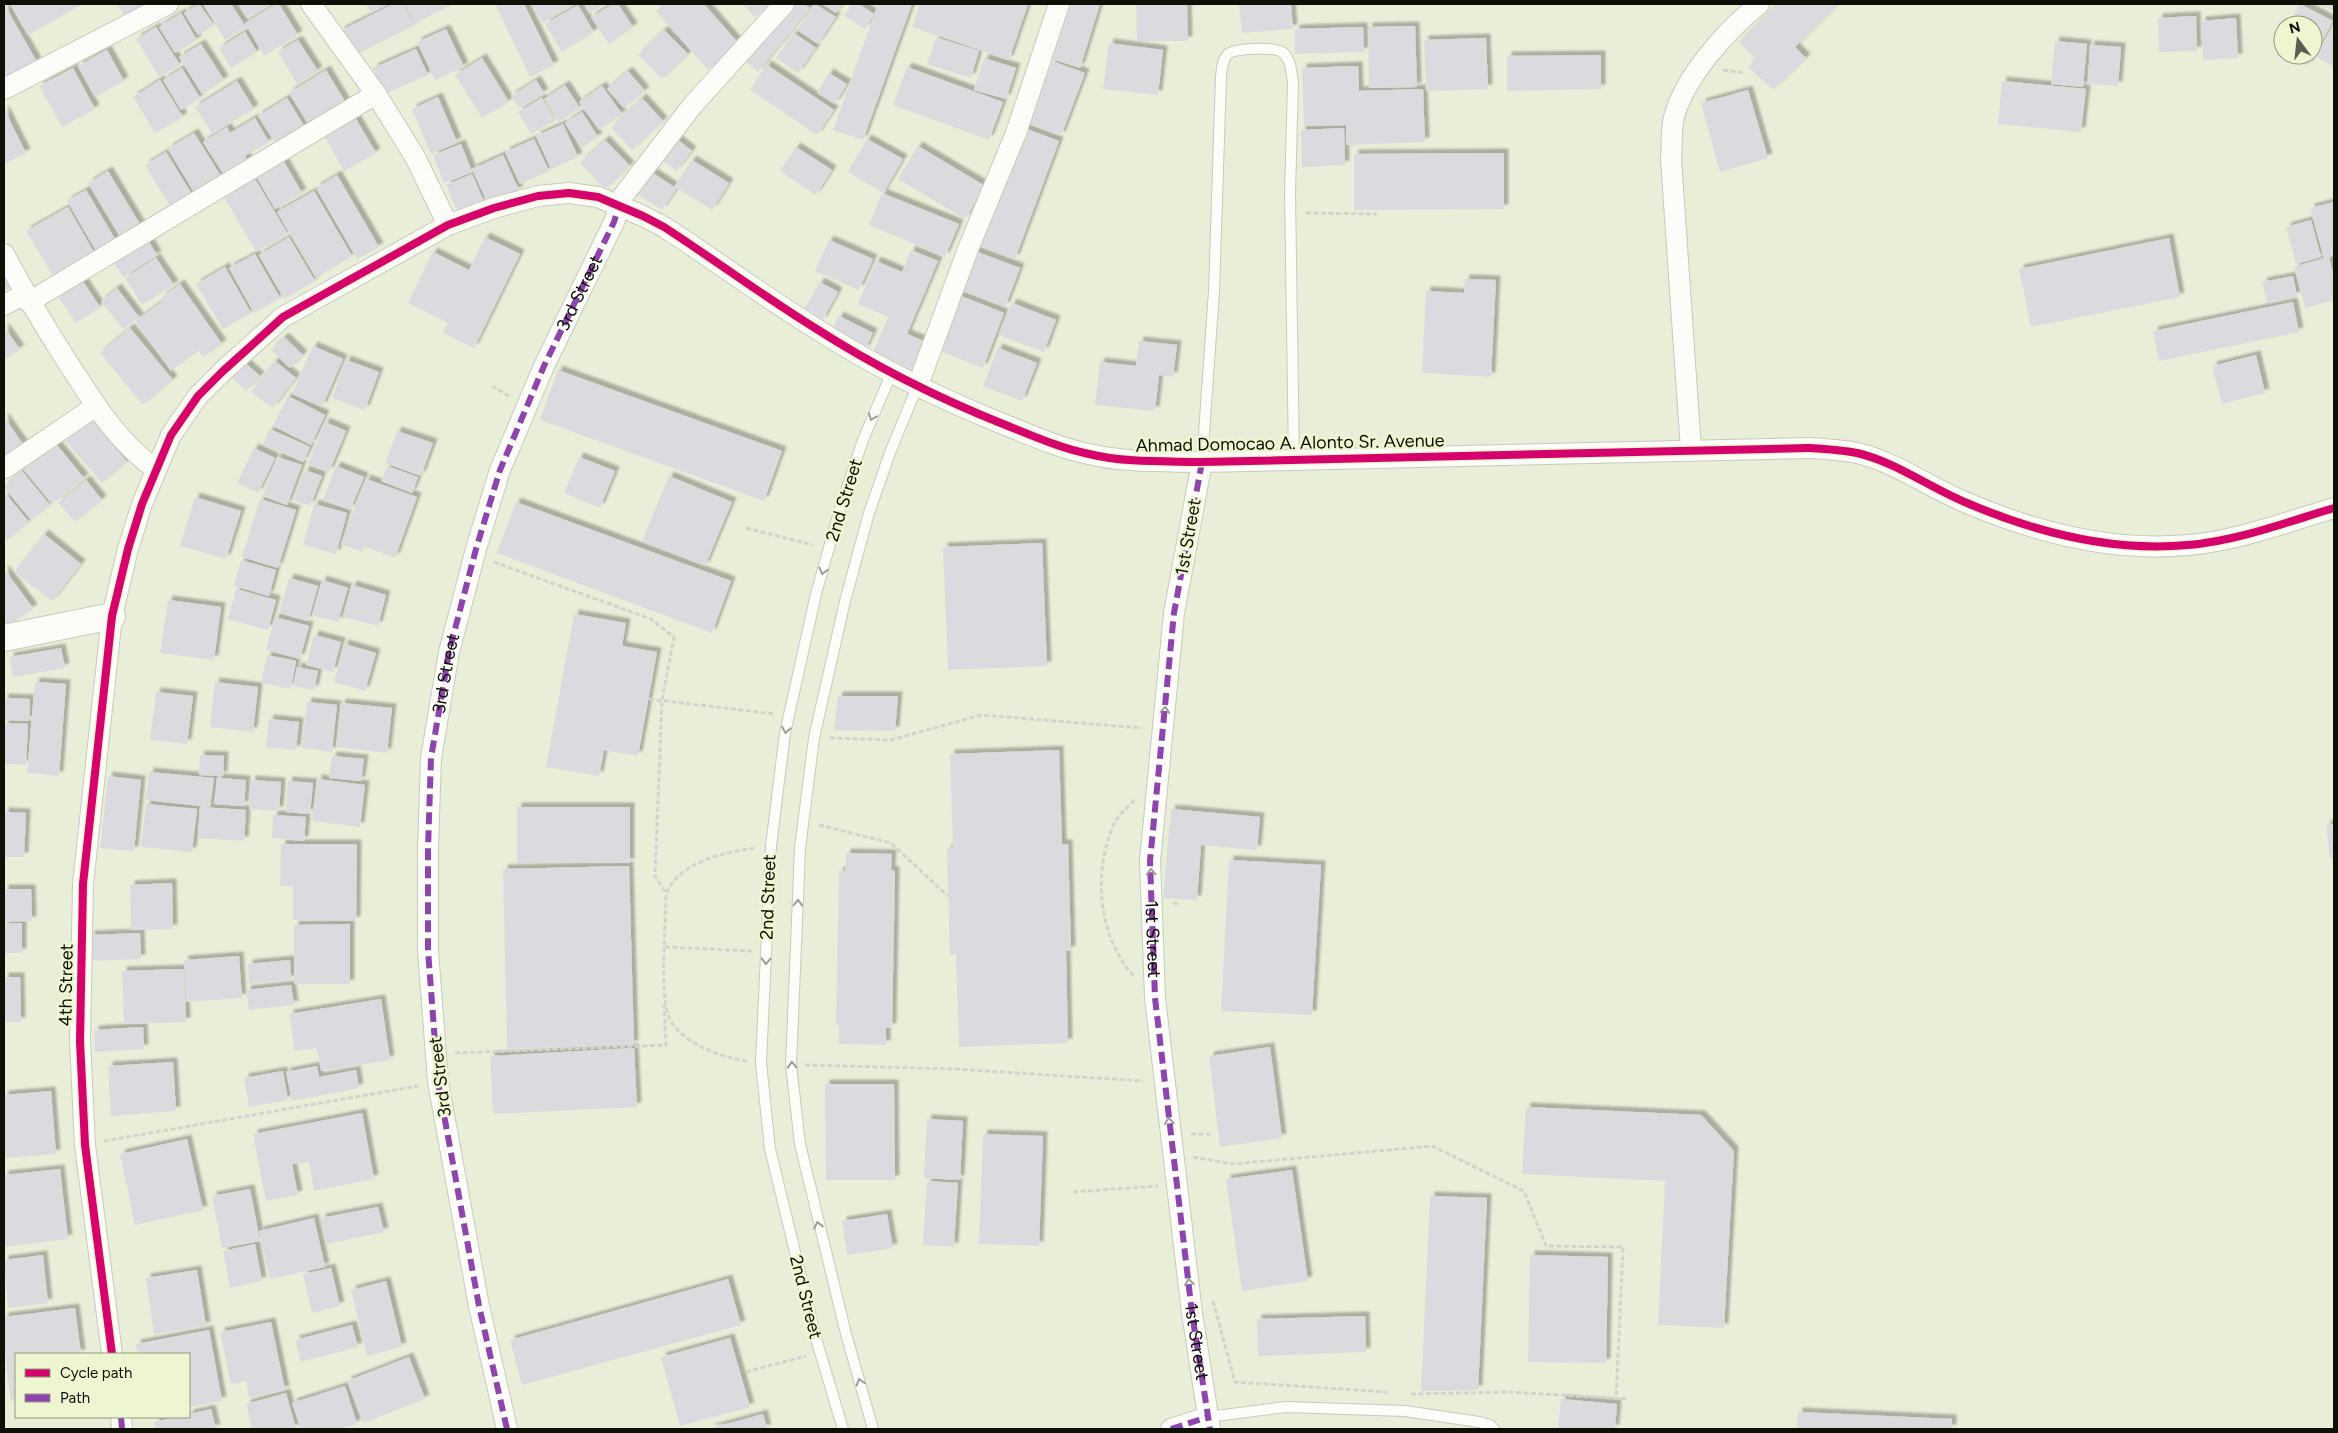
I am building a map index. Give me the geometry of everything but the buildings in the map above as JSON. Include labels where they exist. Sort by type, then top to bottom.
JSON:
[{"type":"street","points":[[4,89],[168,4]]},
{"type":"street","points":[[311,4],[376,94],[414,158],[448,225]]},
{"type":"street","name":"3rd Street","points":[[507,1429],[479,1306],[438,1082],[428,950],[431,758],[449,652],[474,555],[500,470],[544,366],[614,222],[619,205],[632,183],[692,106],[784,4]]},
{"type":"street","points":[[918,385],[958,274],[1016,133],[1059,4]]},
{"type":"street","points":[[1691,450],[1671,159],[1674,117],[1695,73],[1737,22],[1758,4]]},
{"type":"street","points":[[4,305],[27,298],[376,94]]},
{"type":"street","name":"Ahmad Domocao A. Alonto Sr. Avenue","points":[[112,616],[128,549],[155,469],[171,435],[198,396],[223,371],[283,317],[448,225],[494,208],[538,196],[568,193],[598,197],[664,227],[814,328],[892,372],[965,409],[1059,446],[1128,461],[1202,462],[1808,448],[1857,453],[1903,471],[1966,503],[2026,526],[2090,540],[2141,546],[2188,545],[2228,538],[2334,508]]},
{"type":"street","points":[[4,254],[27,298],[96,406],[120,439],[155,469]]},
{"type":"street","points":[[5,468],[96,406]]},
{"type":"street","name":"1st Street","points":[[1202,462],[1174,613],[1150,861],[1155,989],[1173,1153],[1209,1423]]},
{"type":"street","points":[[4,638],[112,616]]},
{"type":"street","name":"4th Street","points":[[112,616],[83,884],[80,1041],[85,1145],[112,1353]]},
{"type":"street","points":[[1171,1429],[1209,1423]]},
{"type":"lane","points":[[1202,462],[1214,291],[1221,76],[1223,61],[1229,53],[1237,50],[1276,50],[1283,53],[1289,62],[1293,82],[1290,213],[1294,460]]},
{"type":"lane","name":"2nd Street","points":[[843,1429],[820,1352],[770,1149],[762,1063],[770,846],[789,715],[828,550],[863,440],[892,372]]},
{"type":"lane","name":"2nd Street","points":[[873,1429],[816,1218],[800,1144],[791,1065],[800,858],[814,738],[845,601],[869,513],[891,450],[918,385]]},
{"type":"lane","points":[[1209,1423],[1286,1407],[1405,1412],[1479,1422],[1490,1425],[1494,1429]]},
{"type":"path","points":[[1290,213],[1377,214]]},
{"type":"path","points":[[746,528],[828,550]]},
{"type":"path","points":[[474,555],[651,619],[674,637],[662,700],[655,876],[666,894]]},
{"type":"path","points":[[649,699],[789,715]]},
{"type":"path","points":[[814,738],[891,740],[981,715],[1163,730]]},
{"type":"path","points":[[1155,989],[1147,986],[1129,972],[1116,951],[1103,911],[1102,892],[1106,849],[1114,824],[1141,793],[1158,779]]},
{"type":"path","points":[[804,821],[891,843],[948,896]]},
{"type":"path","points":[[437,1054],[666,1046],[664,998],[666,894],[672,882],[683,872],[703,861],[729,852],[770,846]]},
{"type":"path","points":[[665,947],[766,951]]},
{"type":"path","points":[[664,998],[668,1017],[676,1028],[690,1040],[727,1058],[762,1063]]},
{"type":"path","points":[[791,1065],[955,1069],[1165,1082]]},
{"type":"path","points":[[85,1145],[438,1082]]},
{"type":"path","points":[[1173,1153],[1232,1164],[1432,1146],[1524,1191],[1546,1246],[1623,1247],[1616,1399]]},
{"type":"path","points":[[1073,1192],[1177,1185]]},
{"type":"path","points":[[1212,1296],[1235,1382],[1389,1392]]},
{"type":"path","points":[[746,1372],[820,1352]]},
{"type":"path","points":[[1406,1394],[1509,1392],[1628,1399]]},
{"type":"marked path","points":[[507,1429],[479,1306],[438,1082],[428,950],[428,849],[431,758],[449,652],[476,549],[500,470],[544,366],[614,222],[619,205]]},
{"type":"marked path","points":[[1202,462],[1174,613],[1150,861],[1155,998],[1192,1313],[1210,1429]]},
{"type":"marked path","points":[[1171,1429],[1208,1417]]},
{"type":"marked path","points":[[121,1418],[122,1429]]},
{"type":"cycle path","points":[[112,1353],[85,1145],[80,1041],[83,884],[112,616],[128,549],[142,504],[171,435],[198,396],[283,317],[448,225],[494,208],[538,196],[569,193],[598,197],[664,227],[837,342],[907,380],[954,403],[1035,437],[1067,448],[1103,457],[1145,461],[1202,462],[1808,448],[1832,450],[1857,453],[1885,462],[1953,497],[2020,523],[2075,538],[2131,545],[2188,545],[2225,540],[2334,508]]}]
